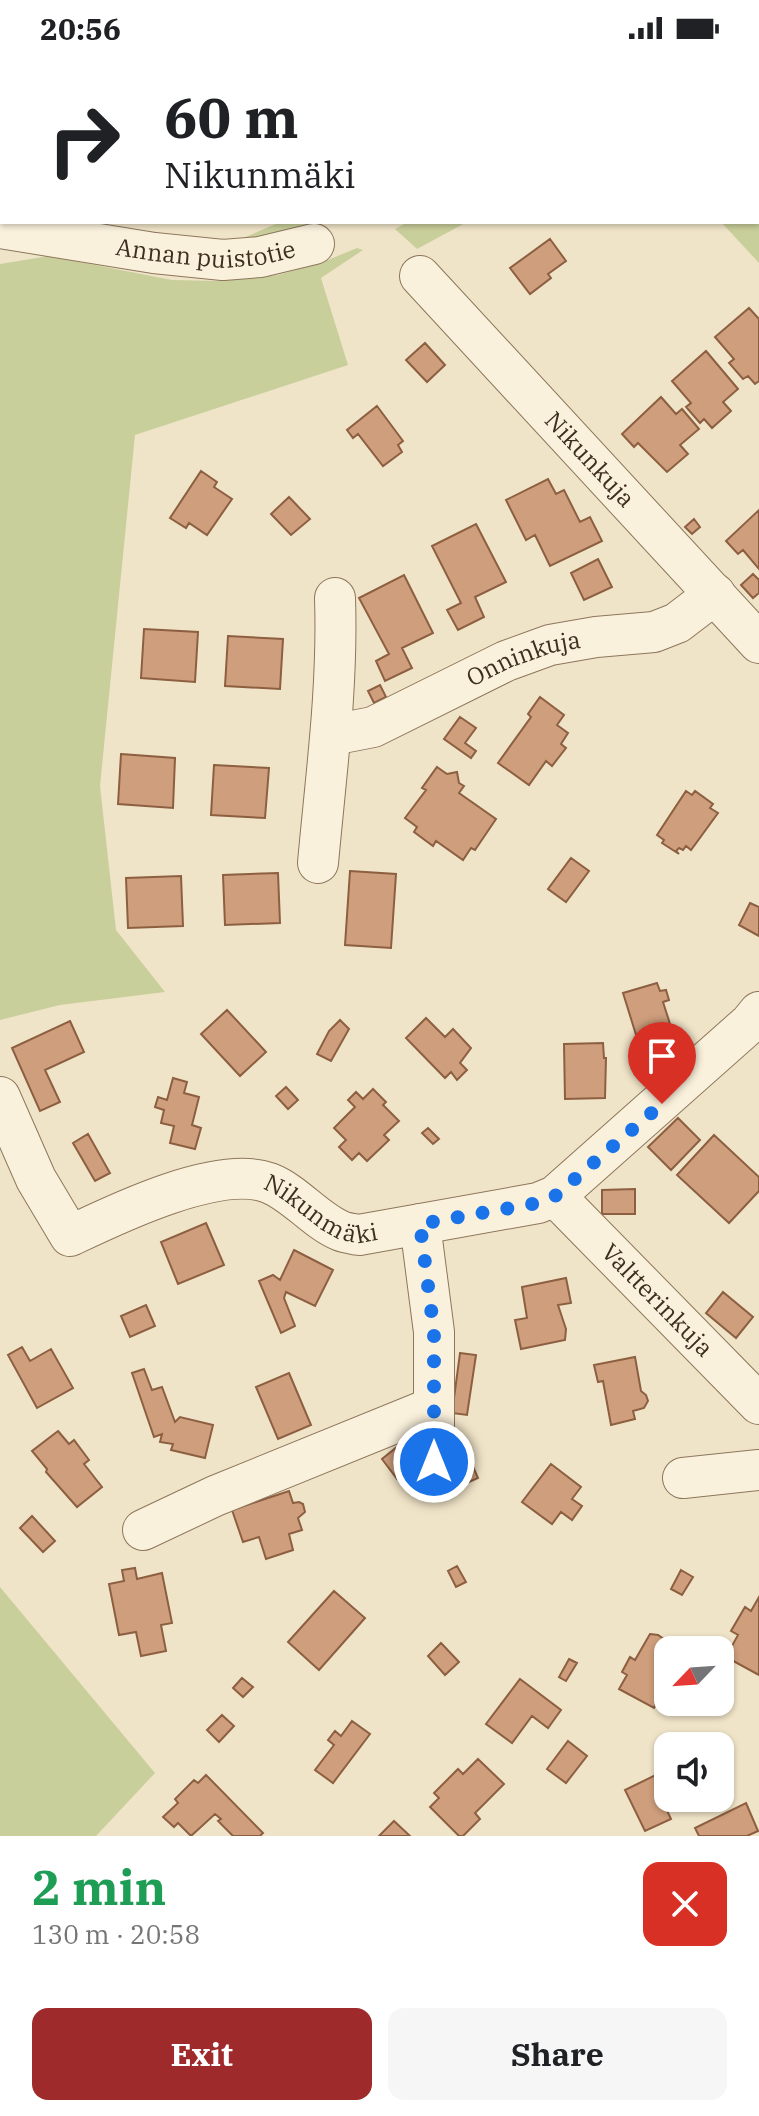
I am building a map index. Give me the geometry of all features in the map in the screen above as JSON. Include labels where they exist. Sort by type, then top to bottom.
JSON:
[{"type":"street","name":"Annan puistotie","points":[[0,228],[154,253],[223,260],[260,257],[314,244]]},
{"type":"street","name":"Nikunkuja","points":[[420,276],[759,643]]},
{"type":"street","name":"Onninkuja","points":[[332,735],[373,727],[506,661],[550,645],[654,632],[677,623],[715,594]]},
{"type":"street","points":[[318,863],[332,735],[336,672],[335,598]]},
{"type":"street","name":"Nikunmäki","points":[[0,1097],[36,1179],[70,1236],[150,1198],[210,1183],[251,1179],[270,1183],[341,1231],[359,1235],[538,1203],[555,1196],[683,1085],[759,1012]]},
{"type":"street","name":"Valtterinkuja","points":[[555,1196],[759,1404]]},
{"type":"street","points":[[420,1224],[434,1332],[434,1462]]},
{"type":"street","points":[[143,1530],[215,1496],[434,1407]]},
{"type":"street","points":[[683,1478],[759,1470]]},
{"type":"green space","points":[[275,224],[323,224],[309,229],[234,242]]},
{"type":"green space","points":[[404,224],[463,224],[417,249],[395,229]]},
{"type":"green space","points":[[723,224],[759,224],[759,263]]},
{"type":"green space","points":[[357,248],[363,250],[321,278],[348,365],[135,435],[100,786],[116,930],[165,992],[60,1005],[0,1020],[0,264],[49,256],[172,280],[218,281],[278,275]]},
{"type":"green space","points":[[0,1587],[155,1773],[96,1836],[0,1836]]},
{"type":"building","points":[[550,239],[566,261],[548,274],[551,278],[530,294],[510,268]]},
{"type":"building","points":[[749,308],[759,319],[759,381],[755,384],[748,376],[743,379],[729,363],[734,359],[715,337]]},
{"type":"building","points":[[425,343],[445,365],[427,382],[406,360]]},
{"type":"building","points":[[706,351],[738,389],[723,402],[731,411],[712,428],[704,419],[700,423],[686,407],[691,403],[672,381]]},
{"type":"building","points":[[661,397],[676,414],[682,409],[699,429],[680,445],[688,454],[667,472],[638,443],[634,447],[622,434]]},
{"type":"building","points":[[377,406],[403,441],[398,445],[402,452],[383,466],[358,434],[353,438],[347,430]]},
{"type":"building","points":[[201,471],[217,482],[214,487],[232,499],[207,535],[189,523],[186,528],[170,518]]},
{"type":"building","points":[[548,479],[556,494],[564,490],[580,522],[590,517],[602,541],[550,566],[535,535],[526,540],[506,500]]},
{"type":"building","points":[[289,497],[310,519],[291,535],[271,514]]},
{"type":"building","points":[[759,510],[759,569],[743,550],[738,554],[726,541]]},
{"type":"building","points":[[694,519],[700,527],[692,534],[685,527]]},
{"type":"building","points":[[476,524],[506,582],[475,597],[484,617],[458,630],[447,610],[461,603],[432,546]]},
{"type":"building","points":[[598,559],[612,587],[584,600],[571,573]]},
{"type":"building","points":[[753,574],[759,580],[759,593],[753,598],[741,585]]},
{"type":"building","points":[[404,575],[433,633],[402,648],[412,668],[385,681],[376,661],[389,654],[359,598]]},
{"type":"building","points":[[144,629],[198,632],[195,682],[141,678]]},
{"type":"building","points":[[228,636],[283,639],[280,689],[225,686]]},
{"type":"building","points":[[380,685],[386,697],[374,703],[368,691]]},
{"type":"building","points":[[540,697],[564,715],[557,725],[568,733],[561,744],[566,748],[552,766],[546,761],[529,785],[498,763],[531,717],[528,714]]},
{"type":"building","points":[[460,717],[476,728],[465,743],[476,751],[471,758],[444,739]]},
{"type":"building","points":[[121,754],[175,758],[173,808],[118,804]]},
{"type":"building","points":[[214,765],[269,768],[265,818],[211,815]]},
{"type":"building","points":[[437,767],[447,774],[457,772],[459,783],[464,786],[459,793],[496,819],[475,850],[471,848],[463,860],[436,841],[433,846],[414,832],[417,827],[405,818],[426,790],[422,788]]},
{"type":"building","points":[[686,791],[692,795],[695,791],[713,804],[710,808],[718,813],[691,850],[686,846],[683,850],[679,848],[676,851],[679,854],[662,843],[664,840],[657,835]]},
{"type":"building","points":[[571,858],[589,871],[566,902],[548,889]]},
{"type":"building","points":[[350,871],[396,874],[391,948],[345,945]]},
{"type":"building","points":[[278,873],[280,923],[225,925],[223,875]]},
{"type":"building","points":[[181,876],[183,926],[128,928],[126,878]]},
{"type":"building","points":[[750,903],[759,907],[759,936],[739,925]]},
{"type":"building","points":[[657,983],[660,991],[666,990],[669,1000],[663,1002],[671,1027],[637,1038],[623,993]]},
{"type":"building","points":[[227,1010],[266,1052],[240,1076],[201,1034]]},
{"type":"building","points":[[426,1018],[445,1037],[453,1029],[471,1048],[460,1063],[467,1070],[457,1080],[451,1072],[445,1078],[406,1038]]},
{"type":"building","points":[[340,1020],[349,1029],[331,1061],[317,1054],[329,1031]]},
{"type":"building","points":[[70,1021],[84,1052],[45,1070],[60,1102],[40,1111],[12,1048]]},
{"type":"building","points":[[603,1043],[606,1058],[605,1098],[565,1099],[564,1044]]},
{"type":"building","points":[[173,1078],[187,1082],[184,1093],[199,1097],[192,1125],[201,1128],[195,1149],[170,1143],[174,1126],[161,1123],[164,1110],[155,1107],[158,1097],[167,1100]]},
{"type":"building","points":[[286,1087],[298,1100],[288,1109],[276,1096]]},
{"type":"building","points":[[373,1089],[399,1121],[384,1135],[389,1140],[367,1161],[359,1153],[352,1160],[339,1147],[346,1140],[334,1128],[355,1107],[348,1100],[356,1092],[363,1099]]},
{"type":"building","points":[[678,1118],[700,1140],[671,1170],[648,1147]]},
{"type":"building","points":[[428,1128],[439,1139],[433,1144],[422,1133]]},
{"type":"building","points":[[88,1134],[110,1173],[95,1181],[73,1143]]},
{"type":"building","points":[[714,1135],[759,1177],[759,1191],[729,1223],[677,1175]]},
{"type":"building","points":[[635,1189],[635,1214],[602,1214],[602,1190]]},
{"type":"building","points":[[206,1223],[224,1265],[178,1284],[161,1242]]},
{"type":"building","points":[[294,1250],[333,1270],[315,1306],[286,1292],[284,1298],[295,1326],[281,1333],[259,1281],[273,1275],[280,1280]]},
{"type":"building","points":[[566,1278],[571,1303],[558,1305],[566,1329],[565,1340],[521,1349],[515,1320],[527,1318],[522,1287]]},
{"type":"building","points":[[723,1292],[753,1317],[736,1338],[706,1313]]},
{"type":"building","points":[[146,1305],[155,1326],[130,1337],[121,1316]]},
{"type":"building","points":[[22,1347],[30,1361],[51,1349],[73,1388],[37,1408],[8,1355]]},
{"type":"building","points":[[460,1353],[476,1355],[467,1415],[452,1413]]},
{"type":"building","points":[[635,1357],[641,1391],[648,1401],[644,1408],[633,1411],[635,1419],[611,1425],[603,1381],[598,1382],[594,1365]]},
{"type":"building","points":[[144,1369],[152,1390],[162,1387],[175,1422],[180,1417],[213,1425],[205,1458],[171,1450],[173,1444],[160,1442],[162,1434],[154,1437],[132,1373]]},
{"type":"building","points":[[289,1373],[311,1425],[278,1439],[256,1387]]},
{"type":"building","points":[[58,1431],[69,1444],[74,1440],[89,1460],[84,1464],[102,1487],[77,1507],[32,1451]]},
{"type":"building","points":[[397,1447],[413,1468],[397,1479],[382,1459]]},
{"type":"building","points":[[471,1462],[478,1478],[460,1486],[453,1470]]},
{"type":"building","points":[[551,1464],[581,1487],[572,1499],[582,1506],[572,1520],[561,1512],[552,1524],[522,1502]]},
{"type":"building","points":[[289,1491],[293,1503],[303,1504],[305,1512],[298,1518],[302,1530],[289,1534],[293,1550],[266,1559],[259,1537],[243,1542],[232,1510]]},
{"type":"building","points":[[32,1516],[55,1541],[43,1552],[20,1528]]},
{"type":"building","points":[[457,1566],[466,1582],[456,1587],[448,1571]]},
{"type":"building","points":[[135,1568],[137,1579],[162,1573],[172,1623],[161,1625],[166,1651],[141,1656],[136,1632],[119,1635],[109,1584],[124,1581],[122,1570]]},
{"type":"building","points":[[681,1570],[693,1577],[682,1595],[671,1589]]},
{"type":"building","points":[[334,1591],[365,1618],[319,1670],[288,1642]]},
{"type":"building","points":[[759,1597],[759,1675],[734,1661],[734,1642],[738,1635],[731,1631],[745,1607],[751,1611]]},
{"type":"building","points":[[650,1634],[659,1636],[654,1636],[654,1708],[619,1689],[627,1675],[622,1672],[630,1657],[635,1660]]},
{"type":"building","points":[[441,1643],[459,1662],[445,1675],[428,1656]]},
{"type":"building","points":[[569,1659],[577,1663],[566,1681],[559,1677]]},
{"type":"building","points":[[242,1678],[253,1687],[243,1697],[233,1688]]},
{"type":"building","points":[[520,1679],[561,1710],[548,1728],[532,1716],[512,1743],[486,1724]]},
{"type":"building","points":[[222,1715],[234,1726],[219,1742],[207,1730]]},
{"type":"building","points":[[352,1721],[370,1734],[333,1783],[315,1770],[334,1745],[328,1740],[335,1731],[341,1736]]},
{"type":"building","points":[[568,1741],[587,1756],[566,1783],[547,1769]]},
{"type":"building","points":[[478,1759],[504,1784],[475,1813],[480,1819],[463,1836],[459,1836],[430,1807],[439,1798],[434,1793],[458,1769],[463,1774]]},
{"type":"building","points":[[206,1775],[263,1833],[260,1836],[233,1836],[215,1814],[191,1836],[178,1823],[174,1827],[163,1817],[178,1803],[175,1799],[194,1780],[198,1783]]},
{"type":"building","points":[[654,1776],[654,1812],[668,1812],[671,1819],[645,1831],[625,1790]]},
{"type":"building","points":[[746,1803],[758,1831],[747,1836],[699,1836],[695,1828],[728,1812],[734,1812],[734,1809]]},
{"type":"building","points":[[394,1821],[410,1836],[379,1836]]},
{"type":"route","points":[[434,1462],[434,1332],[420,1224],[538,1203],[555,1196],[662,1104]]}]
